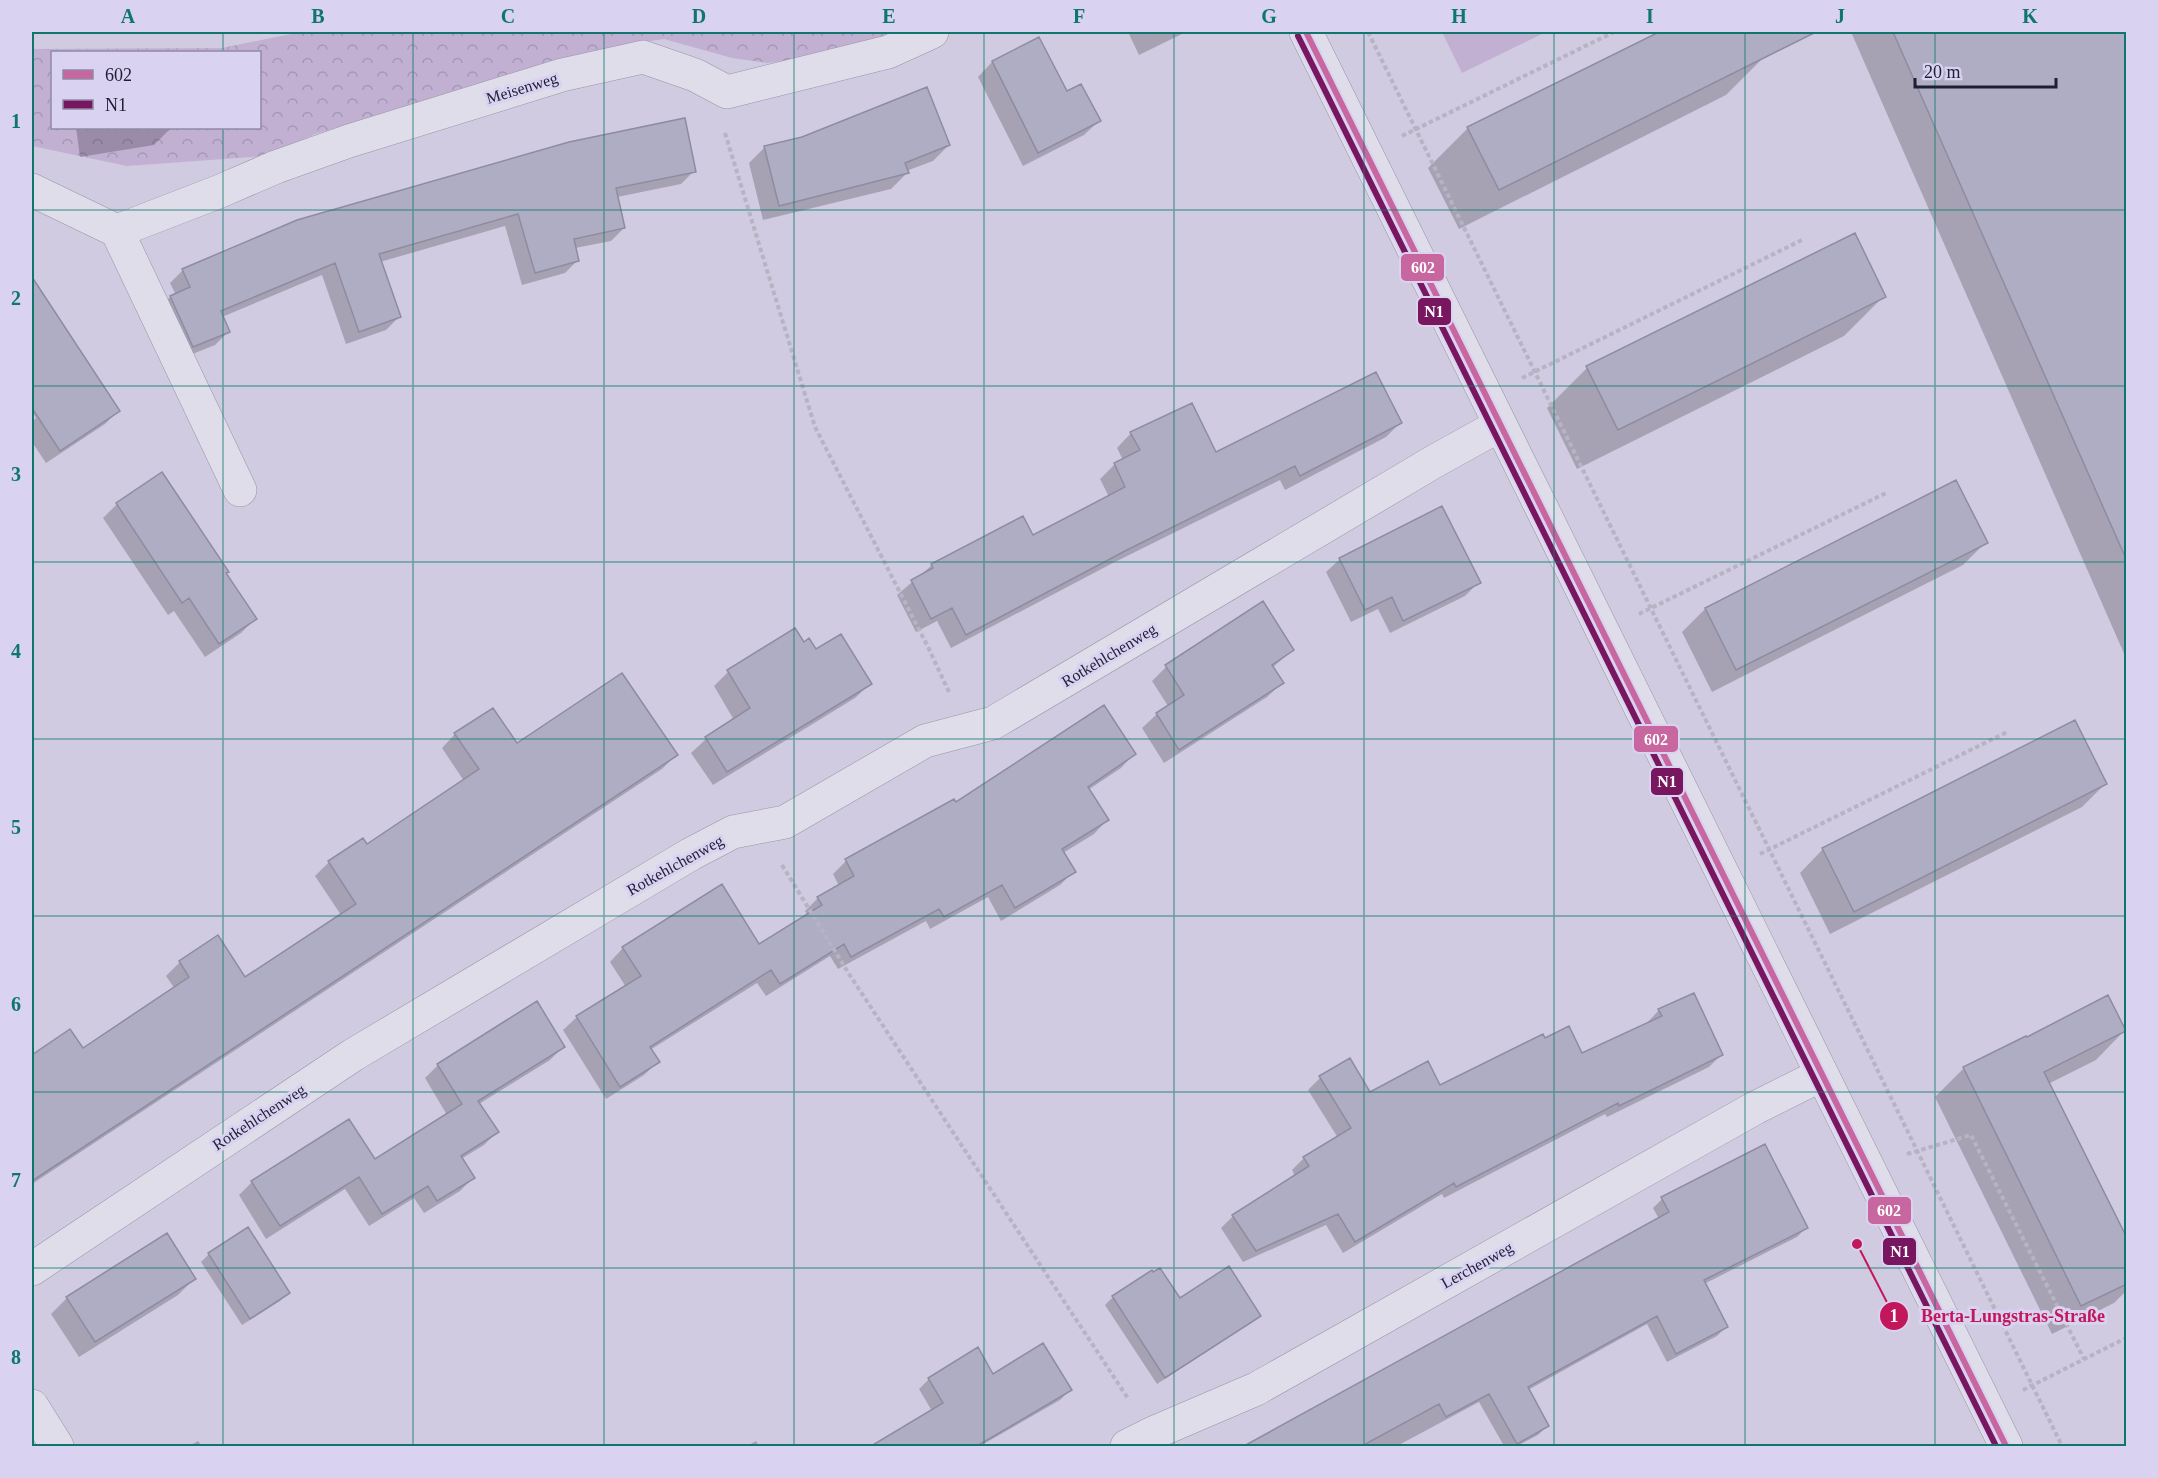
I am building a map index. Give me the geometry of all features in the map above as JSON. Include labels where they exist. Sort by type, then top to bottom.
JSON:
[{"type":"street","points":[[727,92],[888,52],[932,32]]},
{"type":"street","points":[[1306,32],[2006,1446]]},
{"type":"street","name":"Meisenweg","points":[[117,231],[276,167],[349,141],[562,75],[643,57],[695,75],[727,92]]},
{"type":"street","points":[[32,190],[117,231],[240,490]]},
{"type":"street","name":"Rotkehlchenweg","points":[[32,1269],[353,1055],[691,854],[733,832],[785,822],[925,741],[993,723],[1435,461],[1500,425]]},
{"type":"street","name":"Lerchenweg","points":[[1139,1440],[1256,1389],[1755,1108],[1821,1075]]},
{"type":"street","points":[[32,1406],[57,1446]]},
{"type":"path","points":[[1368,32],[2062,1446]]},
{"type":"path","points":[[1366,154],[1614,32]]},
{"type":"path","points":[[727,92],[720,116],[814,428],[928,647],[966,731]]},
{"type":"path","points":[[1486,396],[1802,240]]},
{"type":"path","points":[[1603,632],[1888,492]]},
{"type":"path","points":[[1721,873],[2007,732]]},
{"type":"path","points":[[761,828],[849,974],[1139,1440]]},
{"type":"path","points":[[1867,1167],[1971,1135],[2084,1359]]},
{"type":"path","points":[[1987,1408],[2127,1338]]},
{"type":"green space","points":[[301,32],[902,32],[800,59],[767,63],[732,58],[664,39],[623,45],[315,134],[267,156],[127,166],[32,146],[32,49],[222,48]]},
{"type":"green space","points":[[1442,32],[1546,32],[1462,73]]},
{"type":"building","points":[[1659,32],[1816,32],[1499,190],[1467,127]]},
{"type":"building","points":[[1893,32],[2127,32],[2127,561],[1987,245]]},
{"type":"building","points":[[1039,37],[1067,91],[1081,84],[1101,121],[1038,153],[992,61]]},
{"type":"building","points":[[927,87],[950,145],[905,163],[909,173],[779,206],[764,146],[802,137]]},
{"type":"building","points":[[685,118],[696,172],[616,188],[625,228],[574,239],[579,261],[535,273],[518,214],[379,254],[401,317],[359,332],[335,263],[221,311],[230,332],[193,347],[170,296],[190,287],[182,269],[297,220],[569,142]]},
{"type":"building","points":[[1855,233],[1886,297],[1618,430],[1586,366]]},
{"type":"building","points":[[32,277],[120,411],[60,451],[32,408]]},
{"type":"building","points":[[1376,372],[1402,423],[1300,476],[1295,466],[1127,550],[966,635],[952,608],[931,619],[911,580],[933,568],[931,564],[1023,516],[1033,535],[1125,487],[1114,463],[1140,450],[1130,432],[1192,403],[1216,452]]},
{"type":"building","points":[[162,472],[229,572],[226,573],[257,619],[219,644],[189,598],[182,603],[116,503]]},
{"type":"building","points":[[1956,480],[1988,543],[1736,670],[1705,608]]},
{"type":"building","points":[[1442,506],[1481,583],[1403,621],[1392,597],[1365,610],[1339,558]]},
{"type":"building","points":[[1263,601],[1294,650],[1272,665],[1284,683],[1179,750],[1156,713],[1184,695],[1165,665]]},
{"type":"building","points":[[795,628],[804,642],[809,638],[816,649],[841,634],[872,684],[727,772],[705,737],[750,708],[727,670]]},
{"type":"building","points":[[622,673],[678,755],[32,1181],[32,1055],[70,1029],[83,1048],[189,977],[179,961],[218,935],[245,977],[356,904],[328,861],[363,838],[367,844],[479,769],[454,733],[493,708],[517,743]]},
{"type":"building","points":[[1104,705],[1136,754],[1088,787],[1109,820],[1062,849],[1076,872],[1015,908],[1002,885],[944,917],[939,909],[851,957],[844,944],[780,984],[771,970],[650,1047],[660,1062],[620,1087],[576,1016],[641,976],[622,947],[722,884],[759,944],[822,905],[817,897],[854,876],[845,859],[954,799],[956,802]]},
{"type":"building","points":[[2075,720],[2107,784],[1854,912],[1822,848]]},
{"type":"building","points":[[1694,993],[1723,1055],[1619,1106],[1618,1103],[1456,1187],[1454,1183],[1355,1242],[1338,1214],[1256,1251],[1232,1215],[1309,1166],[1303,1157],[1351,1128],[1319,1076],[1350,1058],[1370,1092],[1428,1061],[1440,1085],[1543,1034],[1545,1038],[1569,1026],[1582,1053],[1662,1016],[1658,1009]]},
{"type":"building","points":[[2108,995],[2126,1031],[2044,1072],[2127,1238],[2127,1284],[2081,1306],[1963,1067]]},
{"type":"building","points":[[537,1001],[565,1047],[478,1101],[499,1132],[461,1156],[475,1178],[437,1201],[428,1186],[382,1214],[359,1177],[280,1226],[251,1181],[349,1119],[375,1159],[462,1104],[437,1064]]},
{"type":"building","points":[[1765,1144],[1808,1228],[1704,1280],[1728,1327],[1676,1354],[1657,1316],[1528,1387],[1549,1426],[1517,1444],[1489,1394],[1446,1417],[1439,1404],[1362,1446],[1244,1446],[1669,1212],[1661,1197]]},
{"type":"building","points":[[248,1227],[290,1293],[250,1319],[208,1253]]},
{"type":"building","points":[[167,1233],[196,1279],[95,1342],[66,1297]]},
{"type":"building","points":[[1229,1266],[1261,1316],[1165,1378],[1112,1296],[1152,1270],[1153,1272],[1160,1268],[1180,1298]]},
{"type":"building","points":[[1043,1343],[1072,1390],[977,1446],[871,1446],[943,1403],[928,1378],[978,1347],[993,1374]]},
{"type":"transit line","name":"602","points":[[1306,32],[2006,1446]]},
{"type":"transit line","name":"N1","points":[[1298,36],[1996,1446]]},
{"type":"place","name":"Berta-Lungstras-Straße","points":[[1857,1244]]}]
